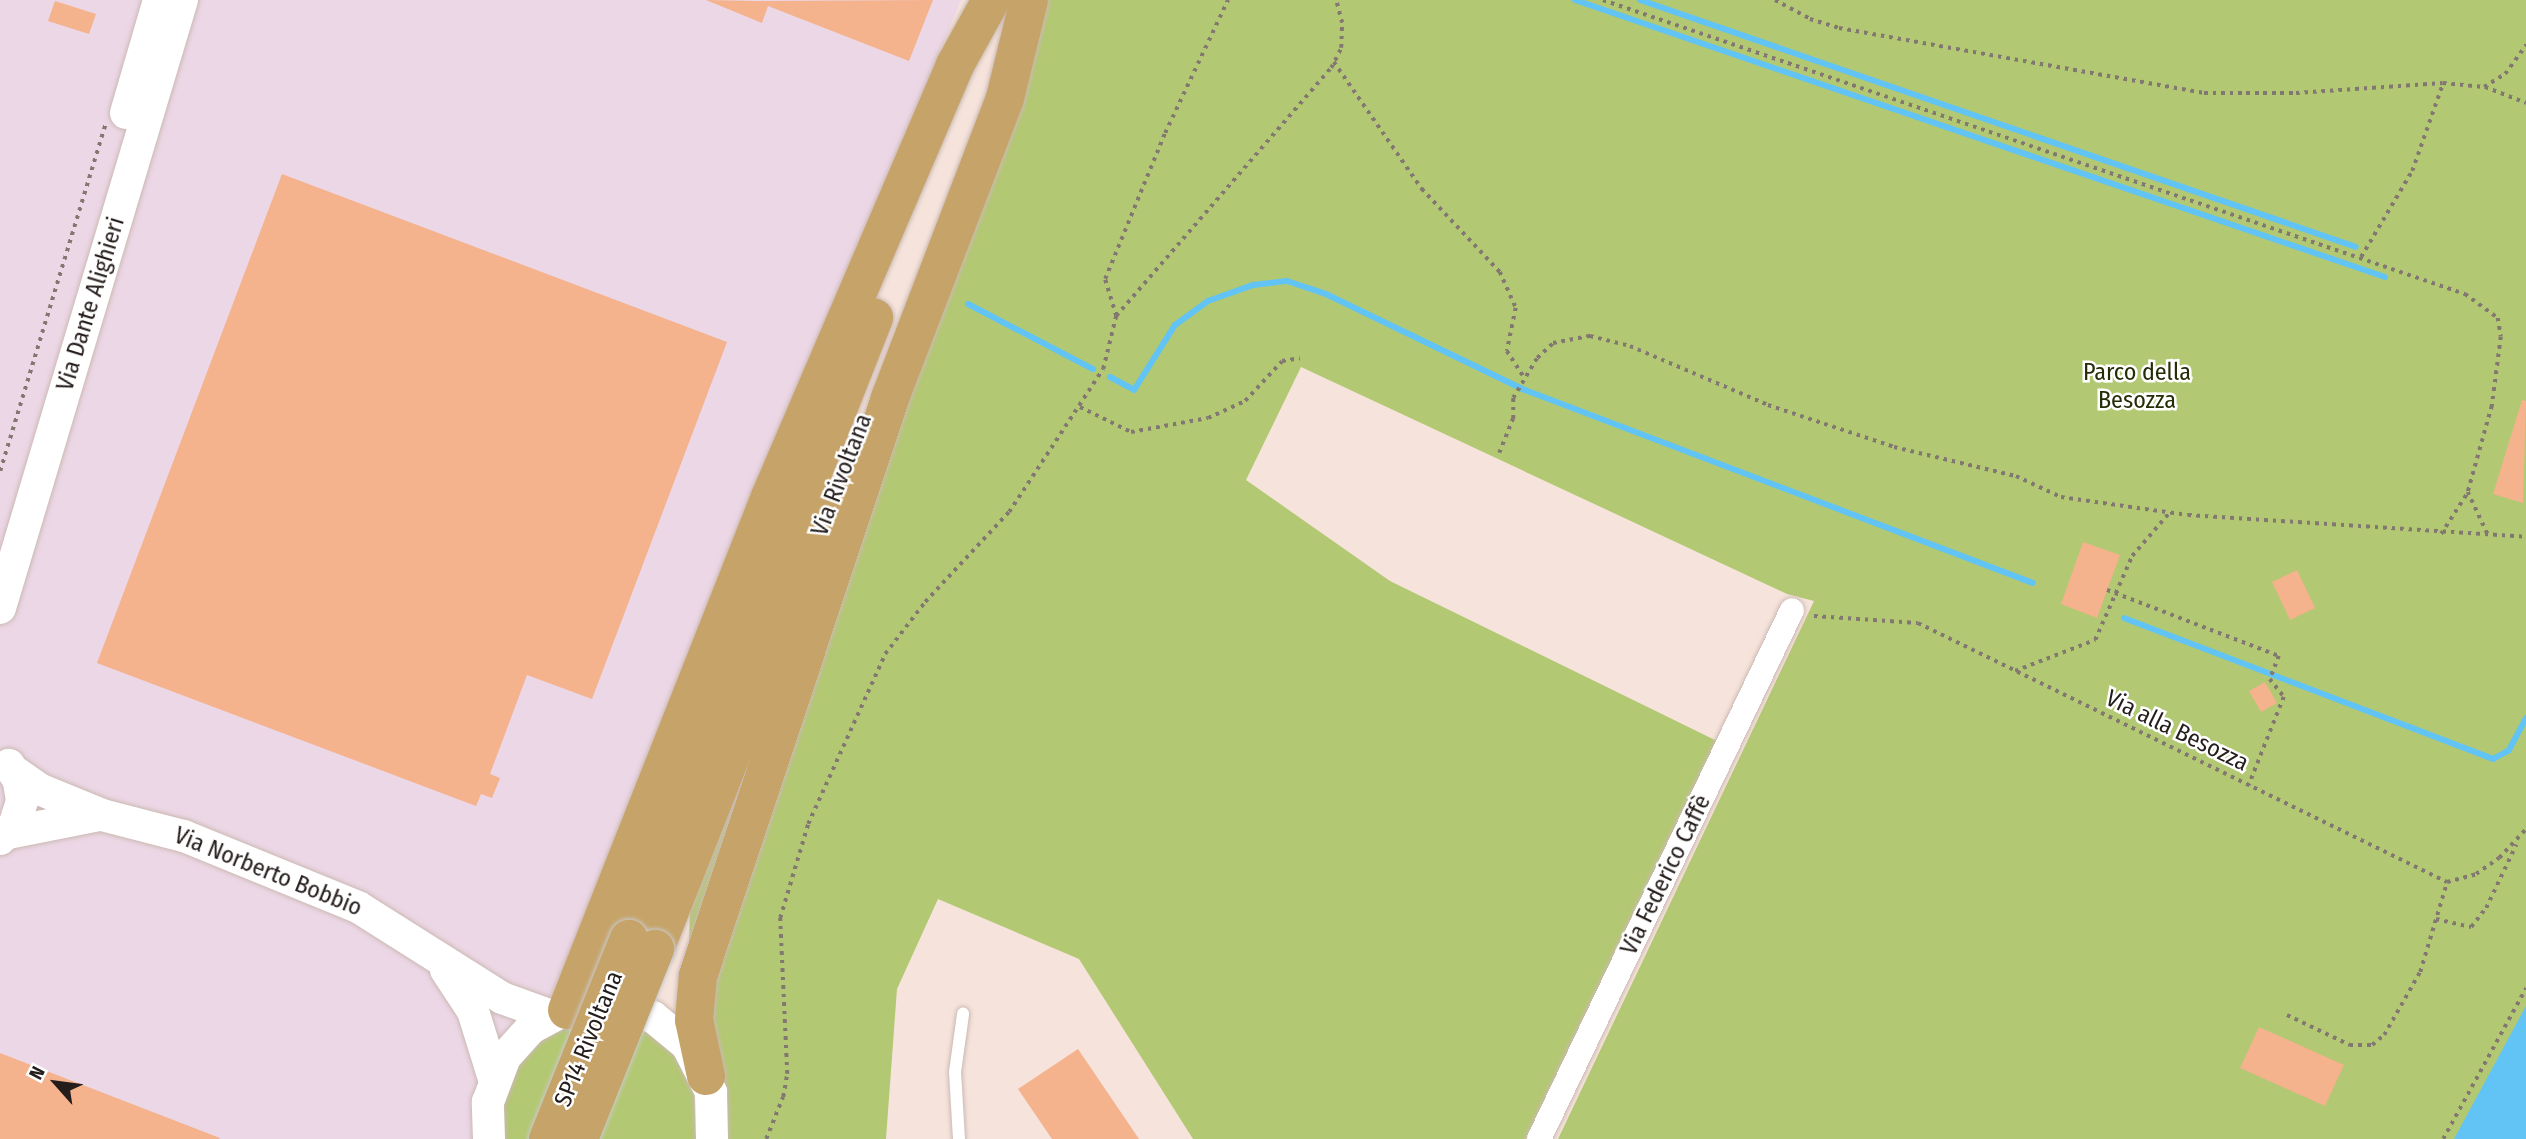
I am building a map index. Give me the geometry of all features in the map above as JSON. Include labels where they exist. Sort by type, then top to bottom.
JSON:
[{"type":"highway","points":[[559,1013],[769,497],[954,65],[991,0]]},
{"type":"highway","name":"Via Rivoltana","points":[[642,944],[999,0]]},
{"type":"highway","points":[[706,1076],[694,1020],[698,976],[890,398],[1005,98],[1029,0]]},
{"type":"highway","name":"Via Rivoltana","points":[[642,944],[1029,0]]},
{"type":"highway","name":"SP14 Rivoltana","points":[[548,1139],[642,944]]},
{"type":"highway","name":"SP14 Rivoltana","points":[[579,1139],[642,944]]},
{"type":"street","name":"Via Dante Alighieri","points":[[0,538],[159,0]]},
{"type":"street","name":"Via Dante Alighieri","points":[[0,608],[183,0]]},
{"type":"street","name":"Via Federico Caffè","points":[[1539,1139],[1792,610]]},
{"type":"street","name":"Via Norberto Bobbio","points":[[7,765],[39,789],[102,815],[184,836],[372,913],[502,998],[559,1013]]},
{"type":"street","points":[[4,836],[22,801],[7,765]]},
{"type":"street","name":"Via Norberto Bobbio","points":[[4,836],[102,815]]},
{"type":"street","name":"Via Norberto Bobbio","points":[[427,947],[465,993],[494,1079]]},
{"type":"street","name":"Via Norberto Bobbio","points":[[489,1139],[487,1110],[494,1079],[519,1039],[559,1013],[602,1004],[645,1014],[682,1038],[706,1076],[714,1110],[712,1139]]},
{"type":"lane","points":[[959,1139],[955,1072],[963,1014]]},
{"type":"path","points":[[1116,316],[1105,279],[1165,132],[1226,11],[1228,0]]},
{"type":"path","points":[[766,1139],[783,1097],[786,1074],[780,918],[808,824],[885,654],[925,602],[1009,512],[1104,369],[1116,316],[1334,62],[1341,48],[1342,23],[1336,0]]},
{"type":"path","points":[[1603,0],[2465,294],[2498,318],[2501,337],[2492,406],[2468,492],[2440,534]]},
{"type":"path","points":[[1775,0],[1810,19],[1839,28],[2204,93],[2296,93],[2443,83],[2484,87],[2526,103]]},
{"type":"path","points":[[2484,87],[2505,74],[2526,45]]},
{"type":"path","points":[[1334,62],[1422,189],[1500,272],[1516,308],[1507,351],[1523,378]]},
{"type":"path","points":[[2361,257],[2412,171],[2443,83]]},
{"type":"path","points":[[0,471],[107,116]]},
{"type":"path","points":[[1499,453],[1510,428],[1514,395],[1523,378],[1553,343],[1590,336],[1610,340],[1768,405],[1894,447],[2016,475],[2061,497],[2170,512],[2440,534],[2526,537]]},
{"type":"path","points":[[1080,407],[1131,432],[1208,418],[1245,401],[1282,360],[1300,358]]},
{"type":"path","points":[[2468,492],[2489,537]]},
{"type":"path","points":[[2015,671],[2095,640],[2132,555],[2170,512]]},
{"type":"path","points":[[2107,590],[2280,656],[2270,679],[2284,697],[2249,785]]},
{"type":"path","name":"Via alla Besozza","points":[[1792,610],[1817,617],[1918,624],[2447,882]]},
{"type":"path","points":[[2436,919],[2460,928],[2477,922],[2526,829]]},
{"type":"path","points":[[2287,1015],[2350,1045],[2372,1045],[2400,1011],[2420,972],[2447,882],[2476,874],[2518,841]]},
{"type":"path","points":[[2443,1139],[2526,988]]},
{"type":"shaded area","points":[[0,0],[961,0],[564,966],[483,1139],[0,1139]]},
{"type":"green space","name":"Parco della Besozza","points":[[1040,0],[2526,0],[2526,1139],[1558,1139],[1814,601],[1787,594],[1301,367],[1246,480],[1390,581],[1717,741],[1526,1139],[1193,1139],[1079,959],[938,899],[897,989],[886,1139],[728,1139],[723,1091],[688,967],[690,912]]},
{"type":"green space","points":[[564,1028],[639,1028],[659,1040],[675,1055],[694,1089],[696,1139],[505,1139],[504,1102],[518,1066],[538,1043]]},
{"type":"water","points":[[2526,1006],[2526,1139],[2454,1139]]},
{"type":"building","points":[[706,0],[933,0],[909,61],[768,6],[762,23]]},
{"type":"building","points":[[55,1],[96,14],[89,34],[48,21]]},
{"type":"building","points":[[282,174],[727,342],[592,699],[527,675],[490,774],[500,778],[492,798],[481,794],[476,806],[97,663]]},
{"type":"building","points":[[2522,400],[2526,401],[2523,503],[2493,494]]},
{"type":"building","points":[[2083,542],[2120,555],[2097,618],[2061,604]]},
{"type":"building","points":[[2297,570],[2315,608],[2290,620],[2272,582]]},
{"type":"building","points":[[2265,682],[2277,703],[2261,712],[2249,691]]},
{"type":"building","points":[[2259,1027],[2344,1065],[2325,1106],[2240,1068]]},
{"type":"building","points":[[1078,1049],[1139,1139],[1052,1139],[1018,1089]]},
{"type":"building","points":[[0,1053],[220,1138],[0,1139]]},
{"type":"waterway","points":[[1575,0],[2385,277]]},
{"type":"waterway","points":[[1640,0],[2356,247]]},
{"type":"waterway","points":[[1110,377],[1134,390],[1175,325],[1208,301],[1253,285],[1287,281],[1326,294],[1525,390],[2033,583]]},
{"type":"waterway","points":[[968,304],[1093,369]]},
{"type":"waterway","points":[[2124,618],[2493,759],[2509,750],[2526,718]]}]
